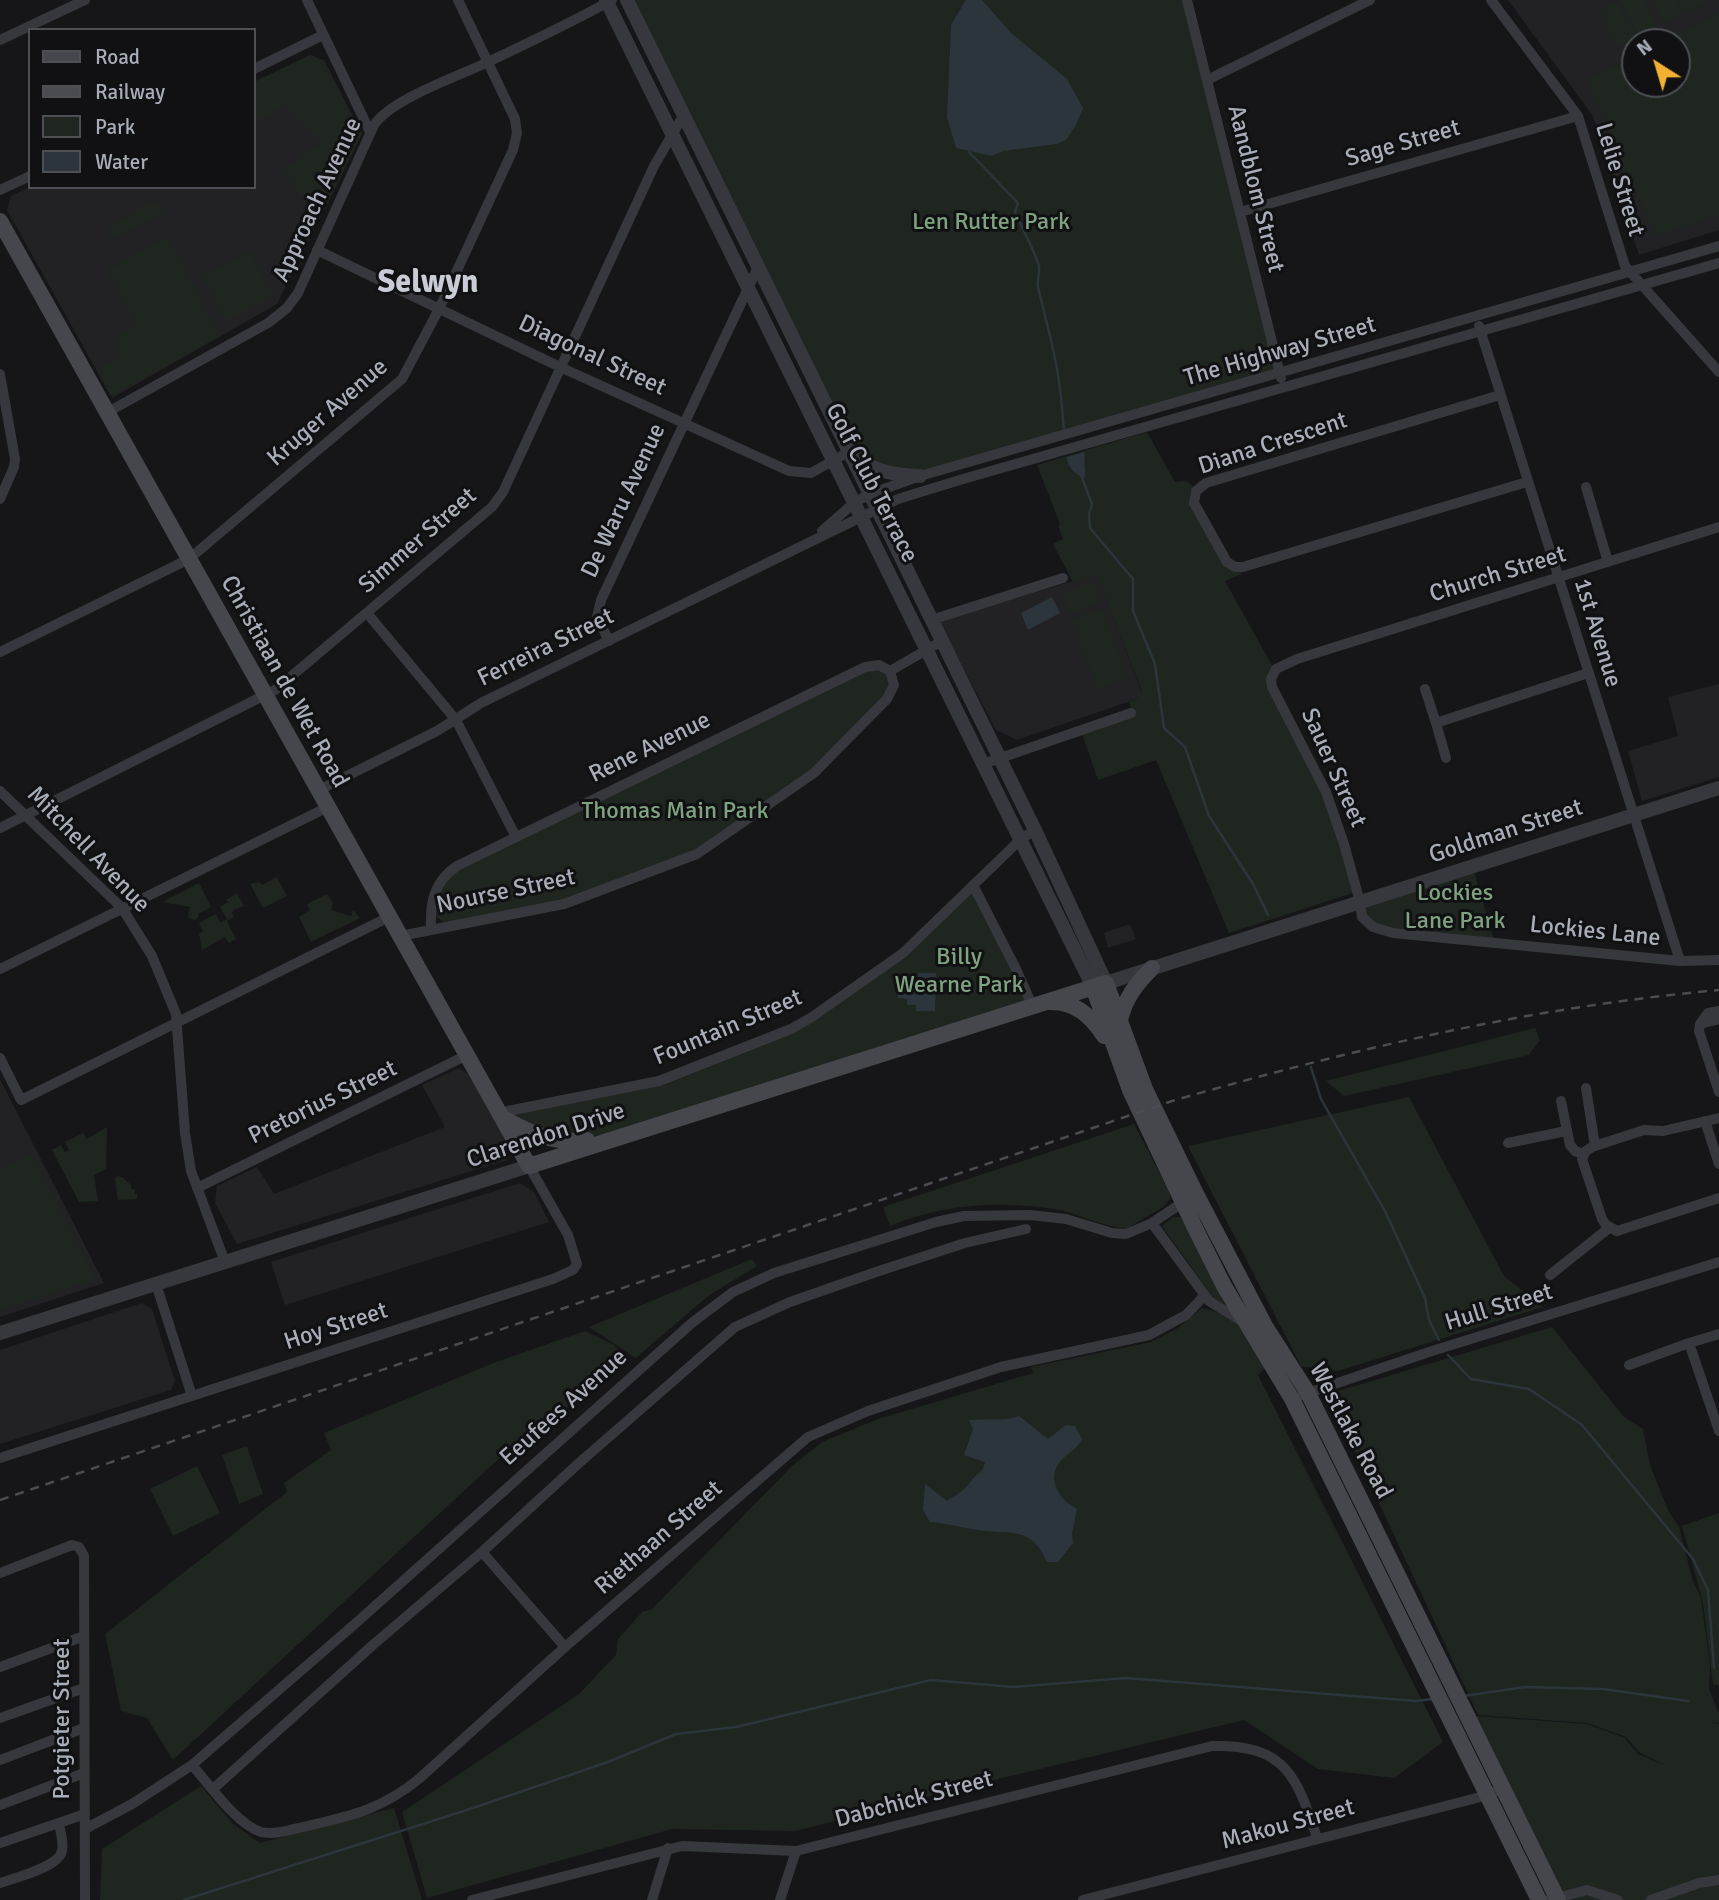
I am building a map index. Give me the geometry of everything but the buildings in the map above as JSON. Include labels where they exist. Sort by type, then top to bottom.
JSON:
[{"type":"main road","name":"Christiaan de Wet Road","points":[[0,221],[529,1166]]},
{"type":"main road","points":[[1120,1020],[1131,992],[1152,968]]},
{"type":"main road","name":"Clarendon Drive","points":[[529,1166],[1100,985]]},
{"type":"main road","name":"Westlake Road","points":[[1100,985],[1120,1020],[1189,1198],[1245,1323],[1292,1399],[1539,1900]]},
{"type":"main road","name":"Westlake Road","points":[[1100,985],[1114,1049],[1130,1090],[1189,1198],[1308,1393],[1503,1787],[1555,1899]]},
{"type":"main road","points":[[1038,1003],[1063,1003],[1082,1011],[1095,1022],[1114,1049]]},
{"type":"main road","points":[[500,1115],[536,1136],[556,1142],[623,1136]]},
{"type":"street","points":[[0,40],[85,0]]},
{"type":"street","points":[[307,0],[370,132]]},
{"type":"street","name":"Kruger Avenue","points":[[0,652],[189,559],[402,379],[410,369],[516,141],[515,119],[458,0]]},
{"type":"street","name":"Golf Club Terrace","points":[[627,0],[1035,830],[1100,985]]},
{"type":"street","name":"Aandblom Street","points":[[1187,0],[1283,388]]},
{"type":"street","points":[[1207,80],[1370,0]]},
{"type":"street","name":"Lelie Street","points":[[1491,0],[1578,116],[1622,258],[1630,272],[1719,372]]},
{"type":"street","name":"Approach Avenue","points":[[108,412],[280,315],[298,293],[370,132],[378,119],[391,108],[608,1]]},
{"type":"street","name":"Golf Club Terrace","points":[[608,1],[983,764],[1100,985]]},
{"type":"street","points":[[256,68],[323,35]]},
{"type":"street","name":"Simmer Street","points":[[0,828],[266,696],[290,679],[486,513],[497,500],[654,166],[683,116]]},
{"type":"street","name":"Sage Street","points":[[1240,212],[1578,116]]},
{"type":"street","points":[[0,190],[28,177]]},
{"type":"street","name":"The Highway Street","points":[[855,502],[920,476],[1719,246]]},
{"type":"street","name":"Diagonal Street","points":[[317,250],[561,367],[795,473],[811,473],[850,451]]},
{"type":"street","name":"The Highway Street","points":[[863,516],[926,489],[1719,263]]},
{"type":"street","name":"De Waru Avenue","points":[[609,641],[598,620],[601,600],[758,267]]},
{"type":"street","name":"1st Avenue","points":[[1476,317],[1680,961]]},
{"type":"street","points":[[0,374],[15,459],[0,499]]},
{"type":"street","name":"Diana Crescent","points":[[1500,395],[1206,483],[1196,491],[1194,503],[1227,562],[1234,567],[1243,567],[1527,482]]},
{"type":"street","points":[[850,451],[879,471],[920,476]]},
{"type":"street","points":[[1586,487],[1608,562]]},
{"type":"street","name":"Ferreira Street","points":[[795,549],[821,532],[855,502]]},
{"type":"street","name":"Ferreira Street","points":[[319,790],[423,739],[481,703],[863,516]]},
{"type":"street","name":"Church Street","points":[[1290,662],[1719,527]]},
{"type":"street","points":[[931,620],[1063,578]]},
{"type":"street","points":[[367,613],[456,720],[516,837]]},
{"type":"street","points":[[891,671],[942,641]]},
{"type":"street","name":"Sauer Street","points":[[1290,662],[1272,673],[1272,687],[1326,792],[1360,902]]},
{"type":"street","name":"Rene Avenue","points":[[431,930],[431,905],[438,885],[457,866],[865,667],[879,665],[891,671]]},
{"type":"street","name":"Nourse Street","points":[[400,936],[564,904],[697,853],[822,766],[887,699],[894,685],[891,671]]},
{"type":"street","points":[[1436,723],[1587,673]]},
{"type":"street","points":[[1425,689],[1446,758]]},
{"type":"street","points":[[983,764],[1131,713]]},
{"type":"street","name":"Goldman Street","points":[[1100,985],[1719,788]]},
{"type":"street","name":"Mitchell Avenue","points":[[0,791],[122,908],[152,956],[173,1003],[177,1023],[187,1144],[197,1188],[225,1262]]},
{"type":"street","points":[[0,970],[328,807]]},
{"type":"street","name":"Fountain Street","points":[[500,1115],[659,1081],[791,1029],[903,953],[1021,839],[1035,830]]},
{"type":"street","points":[[973,885],[1016,969],[1038,1003]]},
{"type":"street","name":"Lockies Lane","points":[[1360,902],[1360,912],[1364,920],[1373,927],[1393,933],[1680,961],[1719,960]]},
{"type":"street","points":[[0,1058],[21,1100],[389,917]]},
{"type":"street","points":[[1719,1012],[1708,1013],[1700,1024],[1699,1031],[1719,1092]]},
{"type":"street","points":[[1700,1024],[1719,1019]]},
{"type":"street","name":"Pretorius Street","points":[[197,1188],[467,1055]]},
{"type":"street","points":[[1586,1088],[1595,1146]]},
{"type":"street","points":[[1561,1101],[1572,1149],[1583,1154]]},
{"type":"street","points":[[1583,1154],[1595,1146],[1644,1130],[1663,1131],[1719,1118]]},
{"type":"street","points":[[1705,1121],[1719,1164]]},
{"type":"street","points":[[1508,1143],[1566,1131]]},
{"type":"street","points":[[1583,1154],[1584,1167],[1602,1219],[1609,1228],[1617,1231],[1719,1198]]},
{"type":"street","name":"Clarendon Drive","points":[[0,1333],[529,1166]]},
{"type":"street","name":"Hoy Street","points":[[0,1458],[573,1270],[577,1260],[572,1244],[529,1166]]},
{"type":"street","name":"Eeufees Avenue","points":[[85,1829],[132,1804],[192,1765],[693,1322],[733,1292],[774,1273],[952,1218],[1009,1214],[1045,1216],[1066,1219],[1119,1235],[1136,1232],[1189,1198]]},
{"type":"street","points":[[1152,1223],[1205,1295],[1217,1307],[1245,1323]]},
{"type":"street","points":[[1550,1275],[1609,1228]]},
{"type":"street","points":[[213,1788],[710,1347],[746,1320],[790,1302],[965,1243],[1026,1229]]},
{"type":"street","name":"Hull Street","points":[[1292,1399],[1432,1351],[1719,1262]]},
{"type":"street","points":[[156,1284],[192,1396]]},
{"type":"street","name":"Riethaan Street","points":[[192,1765],[239,1818],[262,1832],[290,1830],[366,1811],[397,1797],[565,1647],[808,1437],[867,1411],[1001,1367],[1149,1335],[1186,1314],[1205,1295]]},
{"type":"street","points":[[1629,1365],[1719,1334]]},
{"type":"street","points":[[1689,1343],[1719,1431]]},
{"type":"street","name":"Potgieter Street","points":[[0,1573],[72,1545],[79,1547],[84,1556],[85,1900]]},
{"type":"street","points":[[482,1552],[565,1647]]},
{"type":"street","points":[[0,1667],[84,1636]]},
{"type":"street","points":[[0,1718],[84,1688]]},
{"type":"street","points":[[0,1760],[84,1728]]},
{"type":"street","name":"Dabchick Street","points":[[472,1900],[668,1848],[682,1846],[796,1851],[1212,1746],[1247,1750],[1274,1759],[1283,1766],[1301,1791],[1317,1839]]},
{"type":"street","points":[[0,1805],[84,1773]]},
{"type":"street","name":"Makou Street","points":[[1088,1899],[1488,1795],[1503,1787]]},
{"type":"street","points":[[0,1843],[85,1814]]},
{"type":"street","points":[[0,1883],[58,1860],[62,1850],[59,1823]]},
{"type":"street","points":[[652,1900],[668,1848]]},
{"type":"street","points":[[780,1900],[796,1851]]},
{"type":"street","points":[[1651,1900],[1699,1883],[1719,1880]]},
{"type":"street","points":[[1555,1899],[1592,1890],[1618,1900]]},
{"type":"shaded area","points":[[1508,0],[1719,0],[1719,230],[1639,255],[1593,116]]},
{"type":"shaded area","points":[[310,55],[324,60],[362,134],[277,304],[112,398],[7,210],[11,196],[28,188],[256,189],[256,81]]},
{"type":"shaded area","points":[[1097,574],[1142,693],[1139,698],[1017,740],[996,730],[939,621]]},
{"type":"shaded area","points":[[1719,684],[1719,777],[1642,801],[1628,751],[1678,736],[1668,697]]},
{"type":"shaded area","points":[[1130,924],[1136,939],[1108,948],[1104,933]]},
{"type":"shaded area","points":[[459,1068],[468,1074],[511,1146],[507,1160],[237,1244],[215,1203],[217,1186],[257,1167],[274,1194],[445,1127],[422,1085]]},
{"type":"shaded area","points":[[0,1079],[104,1283],[0,1317]]},
{"type":"shaded area","points":[[520,1183],[534,1192],[549,1222],[285,1305],[271,1262]]},
{"type":"shaded area","points":[[142,1303],[152,1309],[175,1381],[171,1390],[0,1444],[0,1350]]},
{"type":"green space","name":"Len Rutter Park","points":[[633,0],[1184,0],[1276,372],[919,473],[895,472],[858,455]]},
{"type":"green space","points":[[1644,0],[1658,26],[1634,28],[1620,1]]},
{"type":"green space","points":[[1651,0],[1676,0],[1683,13],[1664,23]]},
{"type":"green space","points":[[1678,0],[1703,0],[1705,3],[1686,14]]},
{"type":"green space","points":[[1617,2],[1632,28],[1621,28],[1621,46],[1618,48],[1599,12]]},
{"type":"green space","points":[[1719,14],[1719,215],[1655,235],[1587,80],[1621,63],[1621,98],[1691,98],[1691,28]]},
{"type":"green space","points":[[310,55],[322,61],[362,134],[328,203],[298,193],[283,169],[323,143],[285,104],[256,124],[256,81]]},
{"type":"green space","points":[[152,202],[162,204],[165,212],[112,240],[109,232],[111,225]]},
{"type":"green space","points":[[168,237],[220,336],[111,396],[97,371],[121,356],[112,340],[137,325],[107,270]]},
{"type":"green space","points":[[250,251],[273,296],[226,321],[202,276]]},
{"type":"green space","points":[[1147,432],[1175,482],[1186,481],[1193,486],[1190,492],[1192,507],[1242,574],[1225,581],[1273,667],[1270,671],[1327,808],[1353,893],[1229,933],[1156,760],[1098,780],[1082,734],[1132,710],[1129,702],[1139,698],[1138,695],[1142,692],[1097,575],[1073,582],[1053,544],[1063,539],[1058,526],[1060,524],[1037,465]]},
{"type":"green space","points":[[1094,581],[1101,601],[1069,614],[1062,593]]},
{"type":"green space","points":[[1102,608],[1128,677],[1097,689],[1071,620]]},
{"type":"green space","name":"Thomas Main Park","points":[[871,668],[886,671],[890,690],[812,770],[697,850],[566,900],[446,924],[435,916],[435,900],[450,875]]},
{"type":"green space","name":"Lockies Lane Park","points":[[1474,871],[1494,940],[1384,928],[1366,918],[1363,906]]},
{"type":"green space","points":[[277,877],[287,896],[263,908],[250,884],[260,882],[262,885]]},
{"type":"green space","points":[[199,883],[211,907],[198,914],[198,918],[194,920],[188,917],[190,907],[162,902]]},
{"type":"green space","name":"Billy Wearne Park","points":[[972,891],[1027,1002],[612,1134],[565,1139],[505,1115],[628,1092],[809,1022]]},
{"type":"green space","points":[[237,893],[244,906],[234,910],[234,917],[227,921],[236,939],[229,943],[225,937],[202,950],[199,934],[203,931],[199,923],[216,914],[220,923],[227,919],[220,907]]},
{"type":"green space","points":[[327,894],[333,903],[331,910],[351,916],[353,910],[360,918],[311,942],[299,917],[310,910],[307,904]]},
{"type":"green space","points":[[1535,1028],[1540,1040],[1529,1055],[1344,1096],[1326,1081]]},
{"type":"green space","points":[[1409,1097],[1504,1276],[1543,1307],[1338,1371],[1301,1366],[1188,1146]]},
{"type":"green space","points":[[1134,1124],[1170,1193],[1170,1199],[1163,1207],[1126,1229],[1064,1211],[1020,1205],[954,1208],[932,1212],[890,1226],[883,1207]]},
{"type":"green space","points":[[107,1127],[106,1169],[94,1175],[98,1201],[79,1202],[52,1150],[61,1145],[65,1152],[69,1150],[65,1142],[83,1133],[87,1139]]},
{"type":"green space","points":[[31,1155],[96,1279],[0,1310],[0,1170]]},
{"type":"green space","points":[[117,1176],[131,1185],[137,1199],[118,1200],[115,1179]]},
{"type":"green space","points":[[1173,1217],[1180,1217],[1184,1222],[1227,1307],[1216,1302],[1162,1226]]},
{"type":"green space","points":[[752,1259],[757,1266],[708,1296],[636,1358],[589,1327]]},
{"type":"green space","points":[[1202,1308],[1214,1311],[1233,1322],[1248,1337],[1260,1356],[1266,1367],[1258,1375],[1443,1742],[1394,1778],[1318,1769],[1244,1720],[796,1831],[672,1829],[427,1898],[402,1812],[579,1694],[616,1655],[618,1639],[642,1612],[652,1609],[792,1466],[822,1442],[878,1419],[1033,1373],[1031,1367],[1151,1342],[1178,1328]]},
{"type":"green space","points":[[1552,1327],[1624,1417],[1643,1429],[1650,1465],[1668,1510],[1679,1527],[1692,1578],[1701,1599],[1710,1665],[1709,1689],[1719,1713],[1719,1723],[1714,1722],[1711,1726],[1714,1723],[1719,1724],[1719,1900],[1566,1900],[1476,1716],[1587,1724],[1625,1738],[1638,1754],[1667,1766],[1640,1753],[1626,1737],[1588,1723],[1478,1715],[1328,1394]]},
{"type":"green space","points":[[585,1331],[614,1345],[624,1356],[538,1434],[532,1428],[173,1760],[147,1718],[121,1711],[105,1634],[287,1492],[284,1483],[331,1450],[324,1433],[496,1362]]},
{"type":"green space","points":[[247,1446],[263,1494],[239,1504],[222,1455]]},
{"type":"green space","points":[[197,1466],[220,1513],[173,1536],[150,1489]]},
{"type":"green space","points":[[1719,1513],[1719,1685],[1713,1685],[1703,1603],[1682,1526]]},
{"type":"green space","points":[[201,1786],[233,1824],[260,1843],[394,1808],[422,1900],[100,1900],[102,1849]]},
{"type":"water","points":[[966,0],[982,0],[1011,33],[1067,79],[1083,108],[1066,140],[1057,144],[1003,151],[992,156],[956,148],[947,117],[951,25]]},
{"type":"water","points":[[1085,452],[1085,478],[1072,470],[1067,457]]},
{"type":"water","points":[[1052,597],[1060,613],[1028,630],[1021,613]]},
{"type":"water","points":[[918,973],[936,973],[935,1011],[916,1011],[916,1005],[907,1005],[907,999],[898,998],[899,985],[908,985],[909,979],[918,979]]},
{"type":"water","points":[[1019,1416],[1048,1439],[1066,1425],[1075,1426],[1082,1439],[1055,1470],[1057,1490],[1077,1509],[1072,1533],[1073,1543],[1058,1562],[1047,1562],[1041,1550],[1027,1537],[930,1522],[923,1510],[925,1484],[947,1501],[964,1489],[983,1468],[985,1462],[964,1455],[973,1429],[969,1420]]},
{"type":"waterway","points":[[969,152],[1018,203],[1015,212],[1039,266],[1038,287],[1057,370],[1064,430]]},
{"type":"waterway","points":[[1081,475],[1092,504],[1089,514],[1090,528],[1133,579],[1133,611],[1155,664],[1164,728],[1185,747],[1209,816],[1253,884],[1268,915]]},
{"type":"waterway","points":[[1311,1067],[1321,1099],[1386,1213],[1425,1298],[1429,1320],[1439,1340]]},
{"type":"waterway","points":[[1448,1355],[1471,1379],[1529,1389],[1582,1425],[1693,1559],[1708,1590],[1714,1668]]},
{"type":"waterway","points":[[184,1900],[470,1809],[608,1762],[676,1734],[736,1727],[931,1680],[1013,1687],[1126,1678],[1416,1701],[1433,1699]]},
{"type":"waterway","points":[[1464,1696],[1525,1687],[1603,1689],[1688,1701]]},
{"type":"railway","points":[[0,1500],[1172,1101],[1307,1064],[1443,1032],[1580,1007],[1719,990]]},
{"type":"district","name":"Selwyn","points":[[428,284]]}]
